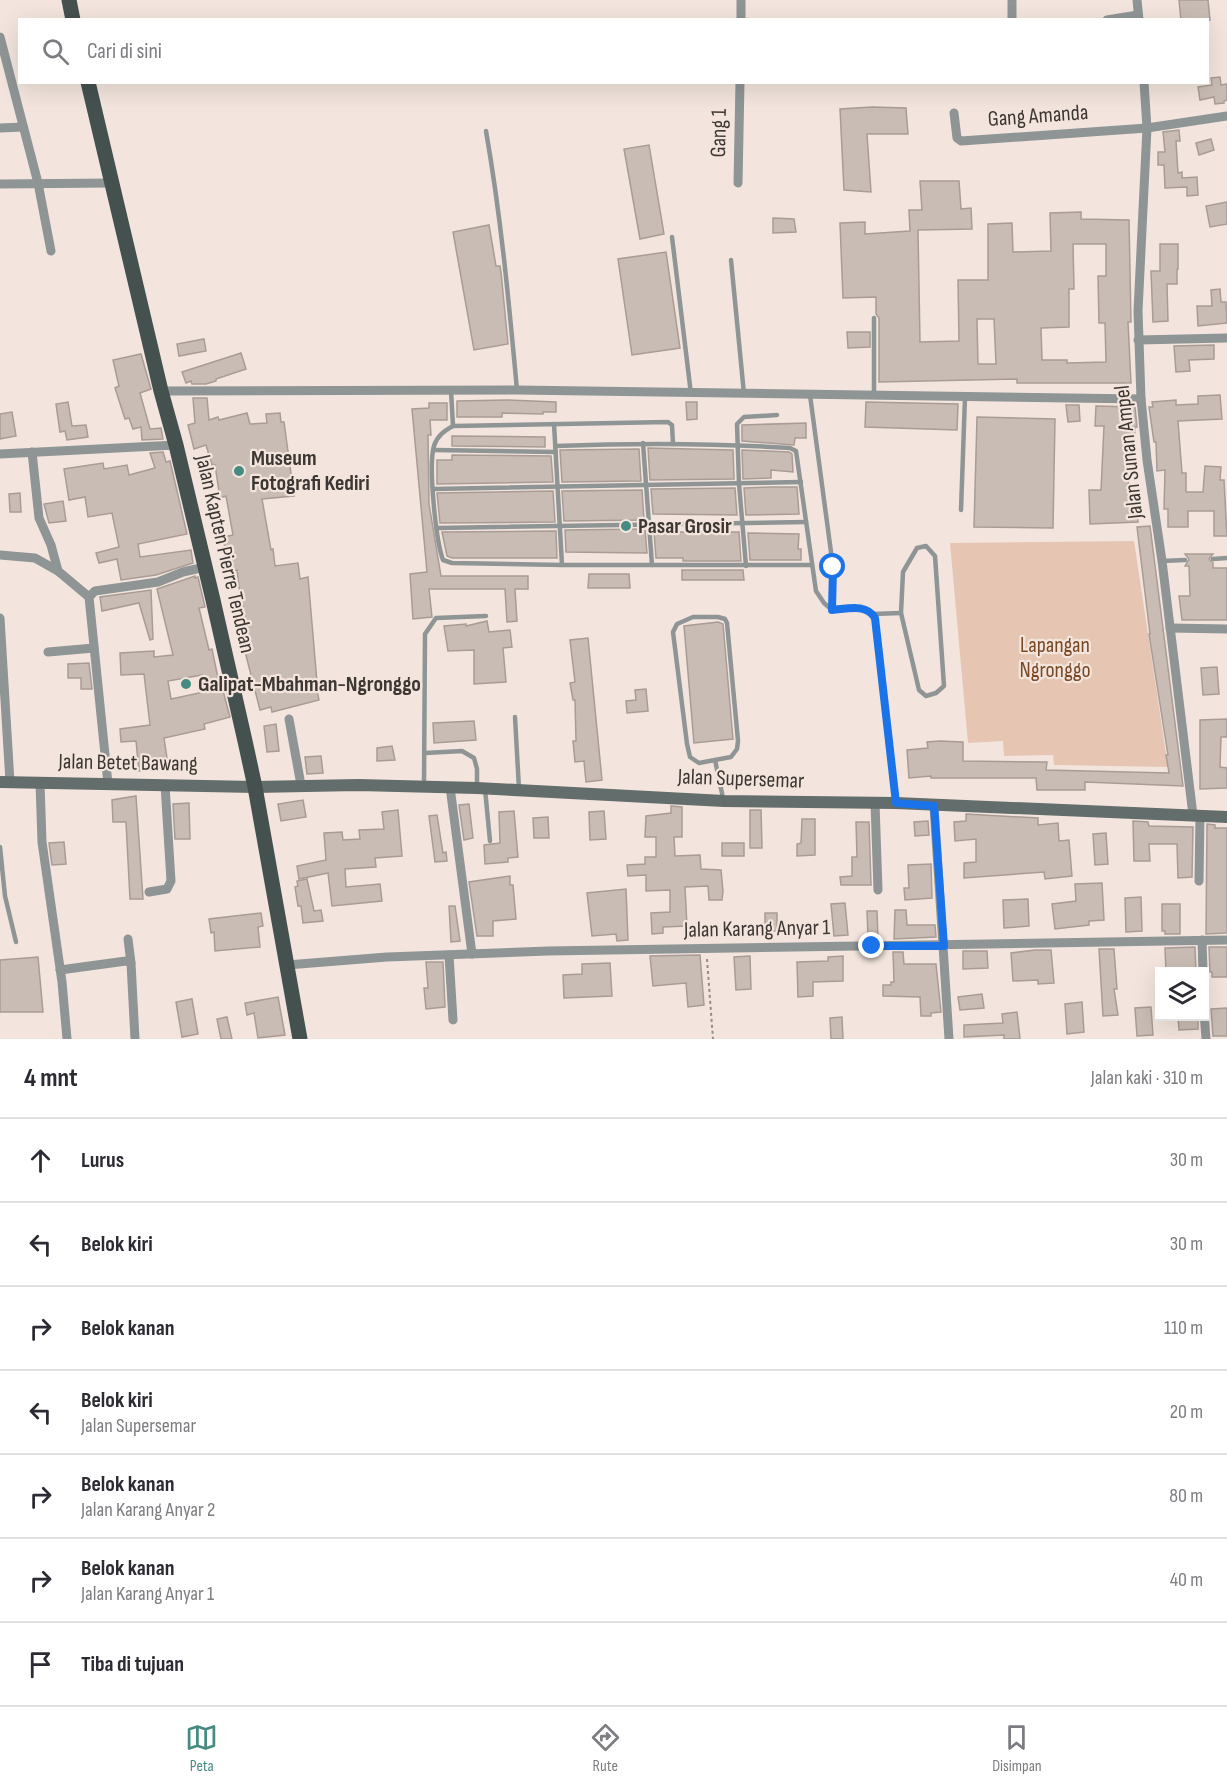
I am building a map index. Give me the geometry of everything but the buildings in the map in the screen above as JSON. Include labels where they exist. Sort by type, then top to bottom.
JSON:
[{"type":"main road","points":[[69,0],[73,18]]},
{"type":"main road","name":"Jalan Kapten Pierre Tendean","points":[[88,84],[205,567],[255,787],[300,1039]]},
{"type":"main road","name":"Jalan Betet Bawang","points":[[5,782],[255,787]]},
{"type":"main road","name":"Jalan Supersemar","points":[[255,787],[301,785],[519,789],[724,801],[896,803],[1227,817]]},
{"type":"street","points":[[741,0],[741,18]]},
{"type":"street","points":[[1012,0],[1012,18]]},
{"type":"street","points":[[1137,0],[1138,17]]},
{"type":"street","points":[[0,38],[5,70],[24,127],[38,183],[51,251]]},
{"type":"street","name":"Gang 1","points":[[738,183],[740,84]]},
{"type":"street","name":"Jalan Sunan Ampel","points":[[1144,84],[1147,128],[1138,340],[1142,399],[1147,460],[1196,815],[1199,881]]},
{"type":"street","name":"Gang Amanda","points":[[954,113],[957,138],[961,141],[1147,128]]},
{"type":"street","points":[[1147,128],[1227,116]]},
{"type":"street","points":[[0,128],[24,127]]},
{"type":"street","points":[[0,183],[112,183]]},
{"type":"street","points":[[1138,340],[1227,338]]},
{"type":"street","points":[[161,391],[517,390],[1142,399]]},
{"type":"street","points":[[0,454],[176,445]]},
{"type":"street","points":[[32,453],[39,518],[51,545],[58,571]]},
{"type":"street","points":[[0,555],[34,558],[58,571],[89,597],[108,784]]},
{"type":"street","points":[[89,597],[95,591],[159,582],[183,572],[205,567]]},
{"type":"street","points":[[0,618],[5,782]]},
{"type":"street","points":[[1170,628],[1227,628]]},
{"type":"street","points":[[48,652],[94,648]]},
{"type":"street","points":[[289,719],[301,785]]},
{"type":"street","points":[[40,783],[42,842],[67,1039]]},
{"type":"street","points":[[149,892],[167,889],[171,881],[165,785]]},
{"type":"street","points":[[450,787],[472,954]]},
{"type":"street","points":[[875,803],[878,890]]},
{"type":"street","points":[[934,806],[949,1039]]},
{"type":"street","points":[[128,939],[135,1039]]},
{"type":"street","points":[[1202,940],[1203,967]]},
{"type":"street","name":"Jalan Karang Anyar 1","points":[[287,965],[387,957],[472,954],[1227,940]]},
{"type":"street","points":[[449,955],[453,1020]]},
{"type":"street","points":[[60,970],[126,961],[130,963]]},
{"type":"street","points":[[1205,1021],[1206,1039]]},
{"type":"lane","points":[[486,131],[504,255],[517,390]]},
{"type":"lane","points":[[672,237],[691,394]]},
{"type":"lane","points":[[731,260],[744,394]]},
{"type":"lane","points":[[873,318],[874,395]]},
{"type":"lane","points":[[451,391],[453,426]]},
{"type":"lane","points":[[809,394],[833,567],[832,610]]},
{"type":"lane","points":[[961,510],[965,397]]},
{"type":"lane","points":[[746,566],[737,424],[740,419],[751,416],[777,415]]},
{"type":"lane","points":[[673,444],[672,425],[668,422],[453,426],[441,434],[434,450],[434,489],[442,558],[447,562],[562,566],[812,565]]},
{"type":"lane","points":[[554,424],[562,566]]},
{"type":"lane","points":[[555,446],[644,443],[738,444],[793,449],[797,454],[816,591],[821,600],[832,610],[859,608],[872,614],[901,613]]},
{"type":"lane","points":[[644,443],[652,565]]},
{"type":"lane","points":[[434,450],[556,452]]},
{"type":"lane","points":[[434,489],[801,482]]},
{"type":"lane","points":[[438,528],[743,525],[806,522]]},
{"type":"lane","points":[[926,546],[935,556],[944,674],[944,686],[936,693],[926,696],[919,690],[901,613],[903,572],[917,548],[926,546]]},
{"type":"lane","points":[[1213,559],[1227,558]]},
{"type":"lane","points":[[1162,561],[1185,560]]},
{"type":"lane","points":[[872,614],[875,618],[896,803]]},
{"type":"lane","points":[[424,787],[425,634],[436,618],[486,616]]},
{"type":"lane","points":[[693,617],[722,618],[725,619],[728,627],[738,741],[737,749],[731,757],[714,760],[699,763],[694,761],[690,758],[687,744],[673,629],[680,621],[693,617]]},
{"type":"lane","points":[[515,717],[519,789]]},
{"type":"lane","points":[[425,753],[462,751],[474,758],[490,841]]},
{"type":"lane","points":[[714,760],[724,801]]},
{"type":"lane","points":[[0,847],[5,896],[16,942]]},
{"type":"path","points":[[707,950],[713,1039]]},
{"type":"green space","name":"Lapangan Ngronggo","points":[[1134,541],[1168,767],[1054,765],[1053,755],[1004,756],[1003,741],[968,743],[950,543]]},
{"type":"place","name":"Museum Fotografi Kediri","points":[[239,471]]},
{"type":"place","name":"Pasar Grosir","points":[[626,526]]},
{"type":"place","name":"Galipat-Mbahman-Ngronggo","points":[[186,684]]},
{"type":"route","points":[[833,567],[832,610],[859,608],[867,610],[875,618],[896,803],[934,806],[944,946],[872,946]]}]
